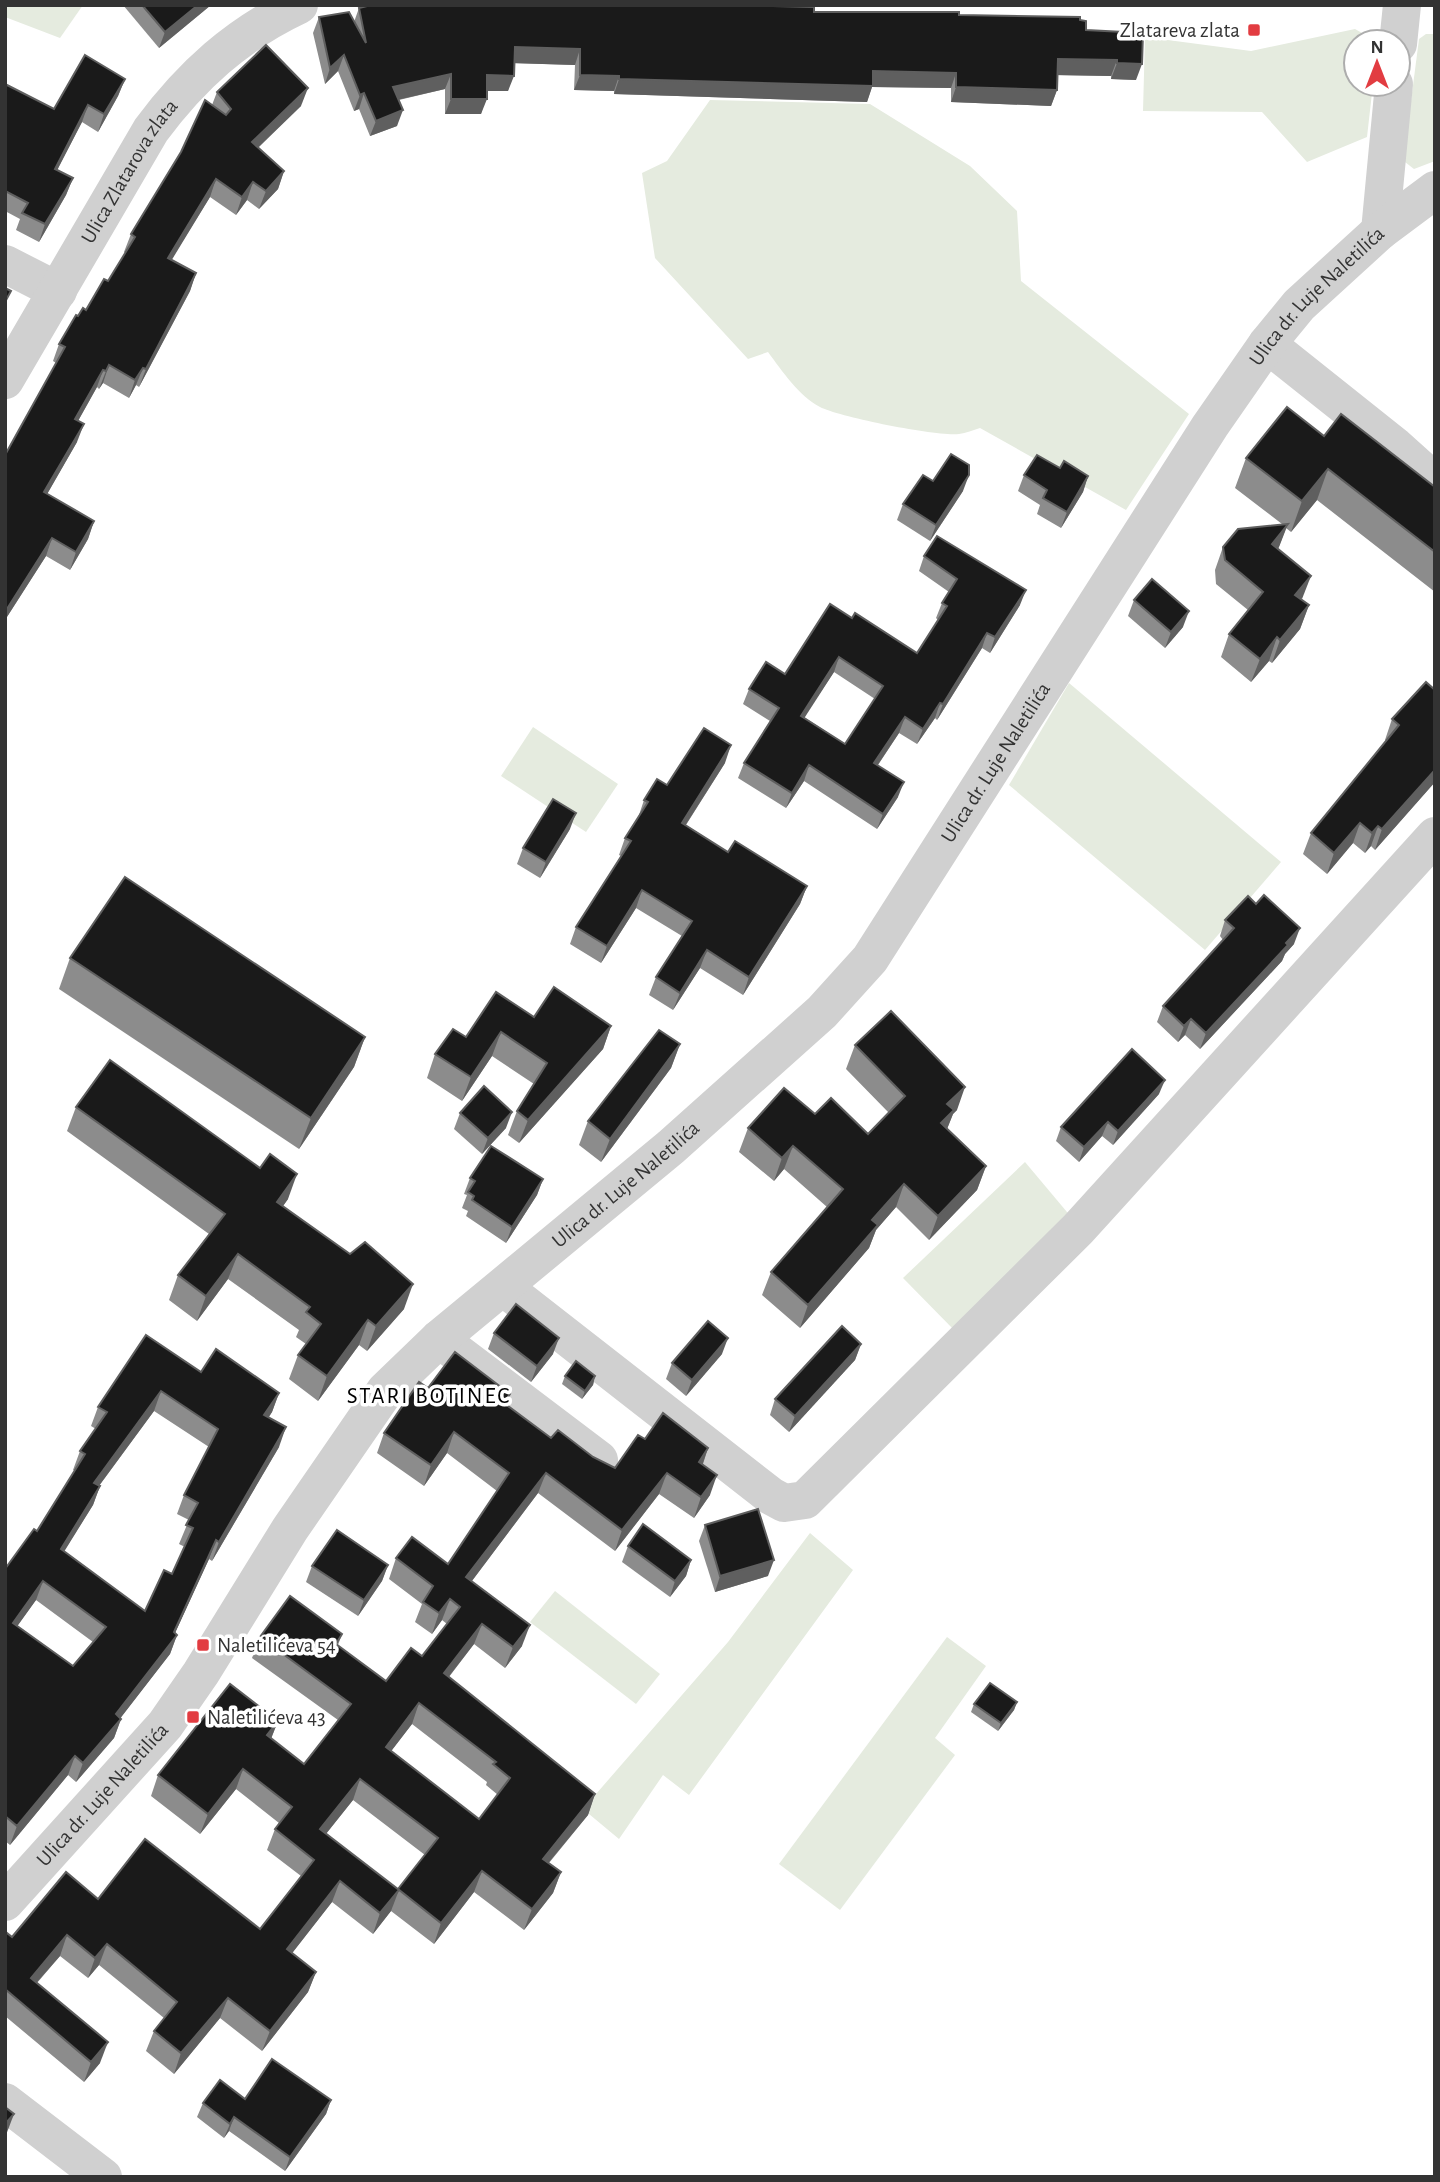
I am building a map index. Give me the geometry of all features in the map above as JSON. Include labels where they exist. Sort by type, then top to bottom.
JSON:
[{"type":"street","name":"Ulica Zlatarova zlata","points":[[5,380],[151,131],[178,94],[219,54],[249,32],[299,5]]},
{"type":"street","points":[[1400,28],[1402,5]]},
{"type":"street","points":[[1380,231],[1393,98]]},
{"type":"street","name":"Ulica dr. Luje Naletilića","points":[[5,1902],[165,1725],[360,1423],[393,1382],[439,1339],[671,1147],[822,1012],[870,959],[1210,426],[1267,344],[1306,297],[1380,231],[1435,190]]},
{"type":"street","points":[[5,264],[58,291]]},
{"type":"street","points":[[1267,344],[1395,446],[1435,482]]},
{"type":"street","points":[[503,1287],[771,1496],[784,1503],[805,1500],[1078,1229],[1435,836]]},
{"type":"street","points":[[439,1339],[599,1460]]},
{"type":"street","points":[[5,2102],[103,2177]]},
{"type":"shaded area","points":[[5,5],[83,5],[60,38],[5,17]]},
{"type":"shaded area","points":[[1342,32],[1342,98],[1371,98],[1367,137],[1307,162],[1262,112],[1143,111],[1145,37],[1251,51]]},
{"type":"shaded area","points":[[1426,34],[1435,34],[1435,161],[1414,169],[1405,162],[1404,155],[1419,39]]},
{"type":"shaded area","points":[[710,100],[870,104],[970,166],[1017,211],[1021,281],[1189,414],[1126,510],[980,428],[948,434],[867,421],[831,411],[805,396],[768,352],[748,359],[655,258],[642,173],[667,161]]},
{"type":"shaded area","points":[[1069,683],[1281,862],[1205,950],[1009,785]]},
{"type":"shaded area","points":[[533,727],[618,784],[586,832],[501,776]]},
{"type":"shaded area","points":[[1025,1162],[1072,1218],[956,1332],[903,1278]]},
{"type":"shaded area","points":[[810,1533],[853,1570],[689,1795],[663,1775],[619,1839],[583,1809],[728,1642]]},
{"type":"shaded area","points":[[555,1591],[660,1674],[636,1704],[530,1622]]},
{"type":"shaded area","points":[[947,1637],[986,1666],[935,1738],[955,1755],[840,1910],[779,1864]]},
{"type":"building","points":[[142,5],[198,5],[165,32]]},
{"type":"building","points":[[371,5],[735,5],[814,7],[814,12],[959,12],[959,15],[1080,17],[1080,20],[1086,21],[1086,30],[1143,33],[1142,64],[1117,63],[1117,60],[1058,59],[1057,90],[956,87],[956,73],[873,71],[873,86],[619,79],[619,76],[580,75],[580,49],[515,47],[514,76],[487,75],[487,99],[451,99],[451,74],[393,87],[403,110],[376,121],[364,93],[360,95],[344,55],[330,68],[319,17],[349,12],[366,43],[359,8]]},
{"type":"building","points":[[266,45],[308,88],[252,142],[284,171],[266,191],[253,182],[242,197],[216,179],[168,258],[196,273],[146,369],[143,368],[135,380],[109,365],[106,371],[103,370],[75,419],[84,424],[44,492],[94,521],[76,552],[52,538],[5,612],[5,455],[65,347],[59,344],[76,315],[78,316],[83,308],[86,310],[104,279],[108,281],[135,237],[131,234],[181,152],[205,100],[226,115],[231,109],[217,92]]},
{"type":"building","points":[[85,55],[125,79],[104,114],[88,105],[55,169],[73,178],[45,224],[22,213],[28,203],[5,191],[5,84],[54,109]]},
{"type":"building","points":[[5,288],[11,291],[5,302]]},
{"type":"building","points":[[1287,407],[1324,436],[1341,414],[1435,487],[1435,552],[1328,469],[1302,501],[1246,458]]},
{"type":"building","points":[[951,454],[969,465],[969,475],[936,525],[903,504],[923,475],[933,481]]},
{"type":"building","points":[[1037,455],[1060,468],[1064,461],[1088,476],[1067,512],[1043,498],[1047,490],[1024,475]]},
{"type":"building","points":[[1288,524],[1272,544],[1311,576],[1295,595],[1309,605],[1280,640],[1277,637],[1260,659],[1229,634],[1263,592],[1225,560],[1223,547],[1238,529]]},
{"type":"building","points":[[937,536],[1026,590],[995,637],[987,633],[943,704],[940,703],[923,729],[905,717],[874,763],[904,782],[883,814],[809,765],[792,793],[744,763],[779,708],[749,689],[766,662],[785,674],[830,604],[852,618],[855,613],[917,653],[947,606],[942,603],[957,579],[924,556]],"holes":[[[839,657],[883,686],[845,744],[801,716]]]},
{"type":"building","points":[[1152,579],[1189,611],[1171,632],[1134,600]]},
{"type":"building","points":[[1426,682],[1435,690],[1435,770],[1382,829],[1378,826],[1372,833],[1360,823],[1334,853],[1311,833],[1399,725],[1392,719]]},
{"type":"building","points":[[704,728],[731,745],[682,823],[728,852],[735,841],[807,886],[749,977],[707,950],[680,993],[656,977],[692,921],[642,890],[607,946],[576,927],[631,841],[625,838],[648,802],[644,800],[657,779],[667,785]]},
{"type":"building","points":[[553,799],[576,813],[546,862],[523,848]]},
{"type":"building","points":[[125,877],[365,1037],[311,1118],[70,958]]},
{"type":"building","points":[[1264,895],[1300,928],[1286,943],[1288,945],[1206,1033],[1191,1019],[1184,1026],[1163,1006],[1234,928],[1225,920],[1248,896],[1256,904]]},
{"type":"building","points":[[554,987],[611,1026],[528,1120],[517,1111],[547,1063],[501,1032],[471,1077],[435,1054],[453,1029],[466,1037],[496,992],[534,1017]]},
{"type":"building","points":[[891,1011],[965,1087],[947,1104],[954,1110],[941,1123],[986,1166],[938,1216],[904,1184],[872,1220],[878,1225],[808,1305],[771,1272],[843,1189],[793,1146],[782,1158],[748,1128],[784,1088],[815,1114],[831,1098],[868,1134],[905,1096],[855,1045]]},
{"type":"building","points":[[659,1030],[680,1044],[610,1139],[588,1121]]},
{"type":"building","points":[[1132,1049],[1165,1080],[1118,1131],[1108,1122],[1084,1147],[1061,1127]]},
{"type":"building","points":[[110,1060],[260,1168],[270,1154],[297,1174],[277,1202],[350,1254],[365,1242],[413,1284],[376,1326],[368,1320],[327,1376],[298,1355],[321,1324],[306,1312],[310,1307],[238,1254],[206,1296],[178,1275],[225,1214],[76,1107]]},
{"type":"building","points":[[484,1086],[512,1112],[488,1138],[460,1113]]},
{"type":"building","points":[[491,1146],[543,1179],[512,1227],[472,1200],[474,1196],[468,1192],[475,1181],[470,1178]]},
{"type":"building","points":[[516,1304],[559,1338],[537,1366],[494,1333]]},
{"type":"building","points":[[708,1321],[728,1338],[692,1380],[672,1363]]},
{"type":"building","points":[[842,1326],[861,1344],[795,1416],[775,1399]]},
{"type":"building","points":[[146,1335],[201,1372],[216,1349],[279,1393],[264,1415],[286,1427],[219,1542],[216,1540],[174,1632],[177,1635],[116,1714],[121,1719],[83,1763],[75,1756],[17,1826],[5,1816],[5,1569],[34,1529],[37,1531],[85,1454],[80,1451],[107,1412],[98,1407]],"holes":[[[161,1391],[218,1429],[184,1495],[198,1503],[186,1525],[193,1528],[172,1574],[164,1570],[145,1611],[61,1549],[100,1486],[94,1483]],[[43,1581],[106,1627],[73,1666],[13,1623]]]},
{"type":"building","points":[[455,1352],[510,1394],[504,1403],[551,1438],[558,1430],[593,1457],[615,1468],[638,1435],[645,1439],[663,1413],[708,1448],[699,1462],[717,1475],[701,1497],[667,1473],[622,1530],[546,1473],[466,1577],[530,1625],[513,1647],[482,1624],[444,1673],[595,1794],[543,1859],[561,1872],[532,1909],[482,1871],[441,1923],[398,1889],[438,1838],[360,1779],[320,1829],[399,1890],[380,1913],[340,1881],[287,1949],[316,1972],[270,2031],[228,1998],[181,2053],[154,2031],[177,2002],[107,1944],[95,1958],[67,1935],[31,1978],[108,2042],[91,2062],[5,1989],[5,1936],[7,1933],[12,1937],[66,1872],[98,1899],[145,1839],[260,1929],[314,1860],[275,1829],[292,1807],[243,1769],[208,1814],[158,1775],[230,1684],[278,1721],[267,1735],[304,1764],[351,1704],[260,1637],[290,1596],[342,1634],[336,1644],[386,1681],[411,1648],[422,1656],[460,1607],[450,1599],[439,1613],[423,1602],[433,1586],[396,1558],[412,1537],[448,1564],[509,1473],[454,1432],[431,1465],[384,1433],[419,1382],[428,1388]],"holes":[[[419,1703],[496,1762],[493,1764],[510,1778],[479,1819],[386,1747]]]},
{"type":"building","points":[[576,1361],[595,1376],[585,1391],[565,1376]]},
{"type":"building","points":[[758,1509],[774,1560],[720,1576],[705,1525]]},
{"type":"building","points":[[643,1524],[691,1560],[675,1581],[628,1546]]},
{"type":"building","points":[[337,1530],[388,1565],[364,1600],[312,1566]]},
{"type":"building","points":[[990,1683],[1017,1702],[1001,1723],[974,1704]]},
{"type":"building","points":[[272,2059],[331,2100],[290,2157],[234,2117],[230,2124],[203,2103],[220,2080],[245,2099]]},
{"type":"building","points":[[5,2107],[14,2114],[5,2124]]},
{"type":"place","name":"Zlatareva zlata","points":[[1254,30]]},
{"type":"place","name":"Naletilićeva 54","points":[[203,1645]]},
{"type":"place","name":"Naletilićeva 43","points":[[193,1717]]},
{"type":"district","name":"STARI BOTINEC","points":[[429,1395]]}]
